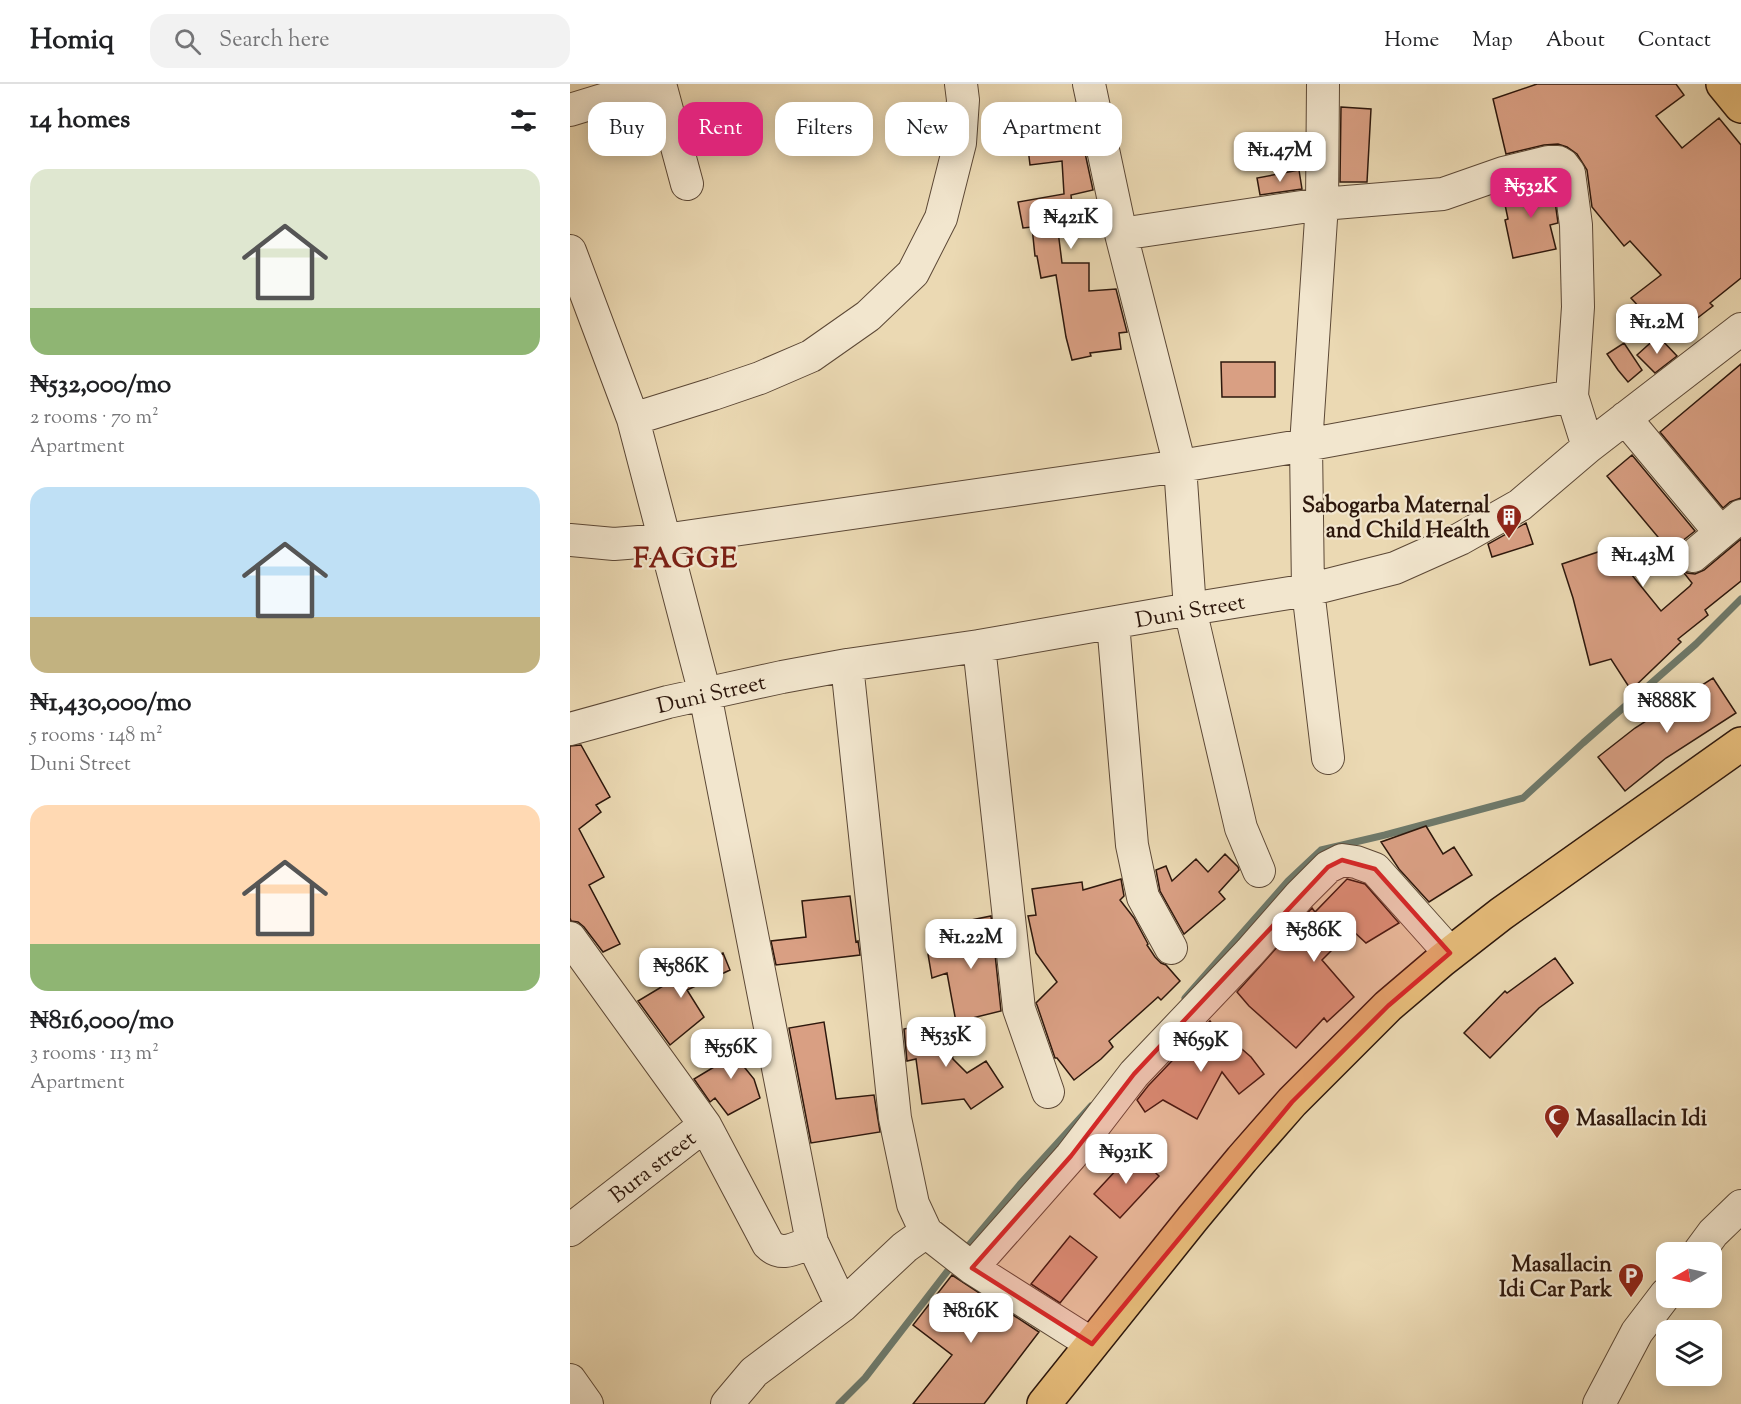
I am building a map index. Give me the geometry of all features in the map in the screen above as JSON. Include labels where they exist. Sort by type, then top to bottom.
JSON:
[{"type":"main road","points":[[1723,84],[1741,106]]},
{"type":"main road","points":[[1044,1404],[1200,1209],[1293,1102],[1388,1006],[1450,953],[1511,907],[1741,744]]},
{"type":"main road","points":[[1068,1404],[1256,1168],[1331,1089],[1428,996],[1480,956],[1741,772]]},
{"type":"street","points":[[660,84],[687,184]]},
{"type":"street","points":[[633,418],[723,391],[810,356],[868,316],[913,273],[941,218],[960,143],[963,100],[961,84]]},
{"type":"street","points":[[1089,84],[1121,234],[1180,466],[1190,609],[1241,828],[1259,871]]},
{"type":"street","points":[[1323,84],[1322,204],[1306,445],[1308,590],[1328,758]]},
{"type":"street","points":[[570,110],[636,86]]},
{"type":"street","points":[[1121,234],[1322,204],[1443,194],[1514,170],[1558,162],[1569,173],[1576,225],[1578,307],[1572,396],[1588,447]]},
{"type":"street","points":[[570,251],[633,418],[705,694],[812,1242],[842,1306]]},
{"type":"street","name":"Duni Street","points":[[570,729],[668,702],[782,677],[1308,590],[1395,568],[1460,539],[1520,505],[1588,447],[1741,329]]},
{"type":"street","points":[[570,540],[614,544],[664,540],[1180,466],[1572,396]]},
{"type":"street","points":[[1625,418],[1731,524],[1693,556]]},
{"type":"street","points":[[1113,623],[1132,844],[1143,897],[1172,948]]},
{"type":"street","points":[[978,646],[1019,1010],[1048,1092]]},
{"type":"street","points":[[847,665],[895,1118],[914,1204],[926,1232],[972,1268],[1092,1344]]},
{"type":"street","points":[[972,1268],[1071,1156],[1134,1074],[1328,867],[1342,860],[1375,869],[1450,953]]},
{"type":"street","points":[[570,938],[705,1125],[768,1244],[775,1250],[783,1252],[812,1242]]},
{"type":"street","name":"Bura street","points":[[570,1230],[705,1125]]},
{"type":"street","points":[[1706,1242],[1741,1206]]},
{"type":"street","points":[[727,1404],[754,1372],[842,1306],[905,1247],[926,1232]]},
{"type":"street","points":[[1599,1404],[1637,1332],[1656,1307]]},
{"type":"street","points":[[570,1380],[587,1404]]},
{"type":"highlighted area","points":[[1342,860],[1375,869],[1450,953],[1388,1006],[1292,1102],[1092,1344],[972,1268],[1071,1156],[1134,1074],[1328,867]]},
{"type":"building","points":[[1537,84],[1676,84],[1684,95],[1656,116],[1682,148],[1719,118],[1741,145],[1741,278],[1710,303],[1713,306],[1669,340],[1631,298],[1661,275],[1630,241],[1624,246],[1592,207],[1587,170],[1577,154],[1558,144],[1506,154],[1493,99]]},
{"type":"building","points":[[1341,107],[1371,109],[1367,182],[1340,182]]},
{"type":"building","points":[[1029,156],[1086,156],[1093,190],[1071,195],[1074,221],[1057,223],[1062,263],[1089,263],[1089,291],[1116,289],[1127,332],[1119,333],[1121,349],[1090,353],[1091,356],[1072,360],[1056,275],[1041,278],[1037,256],[1035,256],[1032,227],[1023,228],[1018,202],[1064,194],[1062,161],[1030,165]]},
{"type":"building","points":[[1299,170],[1302,189],[1260,195],[1257,178]]},
{"type":"building","points":[[1552,180],[1558,223],[1550,225],[1556,249],[1513,258],[1505,220],[1508,219],[1504,200],[1510,198],[1508,190]]},
{"type":"building","points":[[1658,336],[1677,356],[1655,373],[1637,355]]},
{"type":"building","points":[[1624,343],[1642,370],[1628,382],[1607,354]]},
{"type":"building","points":[[1221,362],[1275,362],[1275,397],[1222,397]]},
{"type":"building","points":[[1741,364],[1741,498],[1730,502],[1723,508],[1660,432]]},
{"type":"building","points":[[1632,455],[1695,531],[1676,549],[1675,560],[1680,568],[1661,544],[1663,543],[1607,476]]},
{"type":"building","name":"Sabogarba Maternal and Child Health","points":[[1526,523],[1533,544],[1492,557],[1488,544]]},
{"type":"building","points":[[1741,539],[1741,581],[1705,610],[1708,615],[1678,639],[1681,642],[1631,690],[1611,659],[1590,665],[1562,564],[1610,548],[1661,611],[1692,583],[1680,568],[1687,573],[1695,574],[1704,570]]},
{"type":"building","points":[[1713,678],[1736,713],[1666,758],[1625,791],[1598,757],[1635,728]]},
{"type":"building","points":[[581,745],[610,797],[596,805],[601,812],[579,829],[604,877],[589,885],[620,944],[603,952],[584,927],[578,922],[571,921],[570,918],[570,746]]},
{"type":"building","points":[[1426,826],[1443,854],[1454,847],[1472,875],[1429,902],[1399,869],[1381,842]]},
{"type":"building","points":[[1225,854],[1239,870],[1219,892],[1225,899],[1184,934],[1160,891],[1156,870],[1166,866],[1172,881],[1196,859],[1208,872]]},
{"type":"building","points":[[1121,879],[1124,896],[1120,900],[1134,918],[1155,957],[1166,965],[1180,981],[1161,1000],[1158,997],[1109,1041],[1113,1047],[1074,1080],[1055,1058],[1036,1003],[1057,982],[1036,953],[1028,916],[1036,915],[1032,889],[1082,882],[1083,890]]},
{"type":"building","points":[[1347,879],[1365,884],[1399,923],[1366,943],[1352,930],[1322,960],[1354,997],[1327,1022],[1324,1018],[1296,1048],[1249,1006],[1237,992],[1312,908],[1315,912]]},
{"type":"building","points":[[850,896],[860,955],[776,965],[771,941],[806,937],[802,901]]},
{"type":"building","points":[[991,916],[1001,1011],[956,1022],[947,973],[932,978],[928,954],[961,948],[956,923]]},
{"type":"building","points":[[723,953],[730,970],[687,990],[704,1017],[670,1045],[638,1001],[708,959]]},
{"type":"building","points":[[1555,958],[1573,983],[1539,1008],[1490,1058],[1464,1033],[1505,991],[1507,993]]},
{"type":"building","points":[[944,1020],[953,1059],[967,1073],[986,1061],[1003,1087],[971,1109],[964,1099],[922,1104],[916,1059],[907,1061],[904,1029]]},
{"type":"building","points":[[1210,1021],[1224,1041],[1228,1037],[1251,1057],[1264,1074],[1239,1094],[1222,1072],[1197,1119],[1163,1100],[1145,1112],[1137,1100]]},
{"type":"building","points":[[824,1022],[836,1099],[874,1095],[880,1132],[811,1143],[789,1028]]},
{"type":"building","points":[[747,1038],[755,1064],[745,1068],[754,1079],[760,1098],[728,1115],[715,1098],[710,1102],[694,1079],[724,1061],[721,1058]]},
{"type":"building","points":[[1133,1152],[1159,1176],[1120,1218],[1094,1194]]},
{"type":"building","points":[[1070,1236],[1097,1257],[1060,1303],[1031,1284]]},
{"type":"building","points":[[952,1275],[1039,1332],[984,1404],[913,1404],[952,1355],[913,1325]]},
{"type":"waterway","points":[[1185,998],[1288,881],[1321,850],[1523,798],[1696,644],[1741,599]]},
{"type":"waterway","points":[[964,1251],[1021,1183],[1091,1106]]},
{"type":"waterway","points":[[839,1404],[865,1378],[953,1264]]},
{"type":"place","name":"Sabogarba Maternal and Child Health","points":[[1509,540]]},
{"type":"place","name":"Masallacin Idi","points":[[1557,1140]]},
{"type":"place","name":"Masallacin Idi Car Park","points":[[1631,1299]]},
{"type":"district","name":"FAGGE","points":[[686,557]]}]
